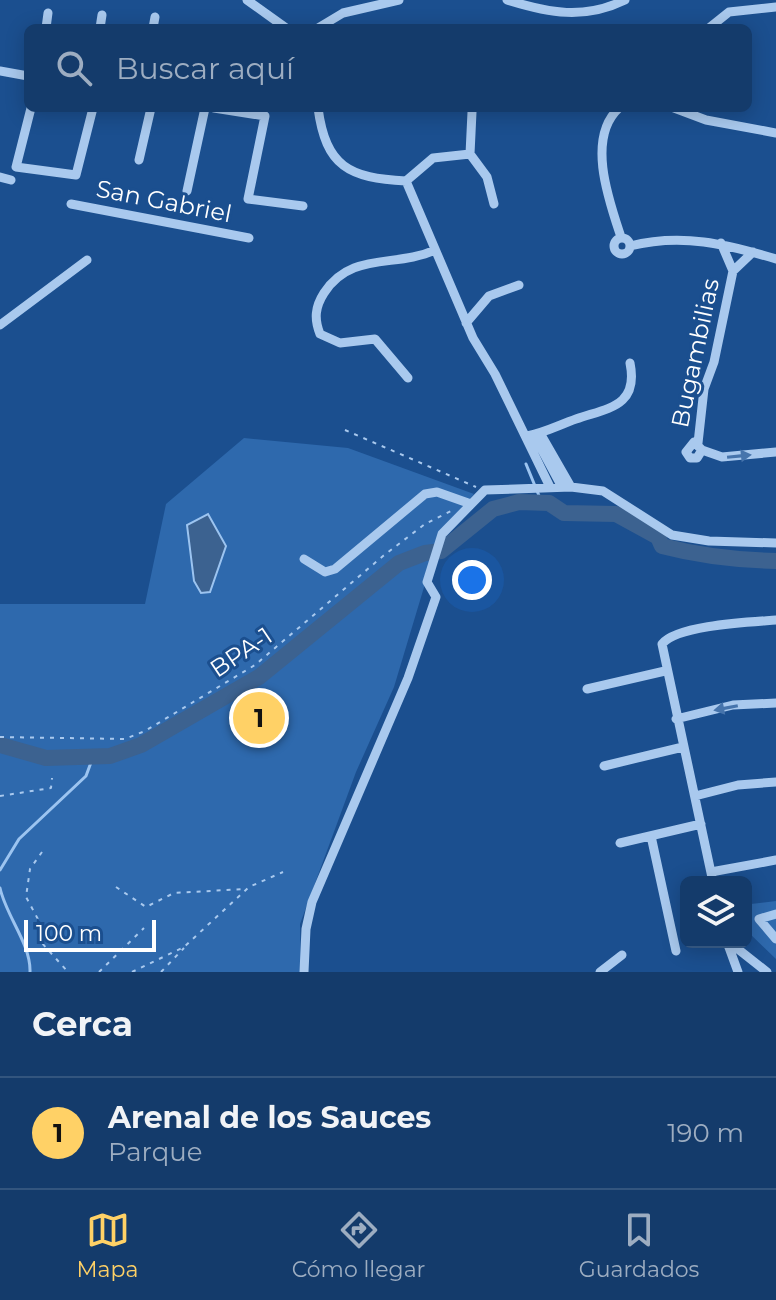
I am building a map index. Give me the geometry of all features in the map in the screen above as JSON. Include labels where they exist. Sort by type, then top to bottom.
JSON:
[{"type":"street","points":[[247,0],[280,24]]},
{"type":"street","points":[[325,24],[343,13],[399,0]]},
{"type":"street","points":[[507,0],[564,15],[590,13],[625,0]]},
{"type":"street","points":[[714,24],[742,0]]},
{"type":"street","points":[[729,12],[772,5]]},
{"type":"street","points":[[47,24],[48,13]]},
{"type":"street","points":[[101,24],[102,15]]},
{"type":"street","points":[[154,24],[155,17]]},
{"type":"street","points":[[0,71],[24,75]]},
{"type":"street","points":[[30,112],[16,167],[76,175],[92,112]]},
{"type":"street","points":[[139,160],[150,112]]},
{"type":"street","points":[[187,191],[204,112]]},
{"type":"street","points":[[244,112],[265,116],[248,199],[303,206]]},
{"type":"street","points":[[319,112],[328,151],[346,169],[369,178],[406,181],[433,158],[470,154]]},
{"type":"street","points":[[472,112],[470,154],[487,177],[494,204]]},
{"type":"street","points":[[616,112],[603,132],[602,151],[610,201],[621,237],[630,246],[680,238],[721,243],[776,259]]},
{"type":"street","points":[[685,112],[706,120],[776,133]]},
{"type":"street","points":[[0,177],[11,180]]},
{"type":"street","points":[[406,181],[466,323],[567,487]]},
{"type":"street","name":"San Gabriel","points":[[71,204],[249,238]]},
{"type":"street","name":"Bugambilias","points":[[721,243],[733,271]]},
{"type":"street","points":[[408,378],[375,339],[340,343],[320,334],[315,322],[316,309],[331,283],[356,265],[405,261],[435,250]]},
{"type":"street","name":"Bugambilias","points":[[753,252],[733,271],[714,362],[704,389],[700,447],[722,457],[776,452]]},
{"type":"street","points":[[0,325],[87,260]]},
{"type":"street","points":[[466,323],[489,296],[519,285]]},
{"type":"street","points":[[534,435],[612,409],[622,401],[632,376],[630,363]]},
{"type":"street","points":[[534,435],[546,488]]},
{"type":"street","points":[[304,972],[306,929],[312,902],[408,678],[436,597],[427,582],[442,534],[467,503],[485,490],[567,487],[603,491],[672,535],[709,541],[776,543]]},
{"type":"street","points":[[304,559],[325,572],[335,569],[425,494],[437,492],[467,503]]},
{"type":"street","points":[[712,876],[665,671],[662,644],[672,636],[710,628],[776,620]]},
{"type":"street","points":[[587,689],[665,671]]},
{"type":"street","points":[[676,719],[733,705],[776,703]]},
{"type":"street","points":[[604,766],[683,747]]},
{"type":"street","points":[[695,796],[738,785],[776,782]]},
{"type":"street","points":[[620,843],[701,824]]},
{"type":"street","points":[[651,836],[676,951]]},
{"type":"street","points":[[723,876],[776,860]]},
{"type":"street","points":[[776,914],[759,919],[776,939]]},
{"type":"street","points":[[730,948],[738,972]]},
{"type":"street","points":[[736,948],[768,972]]},
{"type":"street","points":[[744,948],[768,972]]},
{"type":"street","points":[[600,972],[622,955]]},
{"type":"path","points":[[345,430],[470,484]]},
{"type":"path","points":[[0,737],[124,738],[142,732],[254,665],[383,555],[425,524],[467,503]]},
{"type":"path","points":[[0,796],[51,788],[52,778]]},
{"type":"path","points":[[42,852],[30,869],[26,897],[39,921],[41,942],[68,972]]},
{"type":"path","points":[[161,972],[246,889],[283,872]]},
{"type":"path","points":[[116,887],[146,907],[174,893],[246,889]]},
{"type":"path","points":[[99,972],[144,928]]},
{"type":"path","points":[[132,972],[184,947]]},
{"type":"shaded area","points":[[244,438],[348,448],[474,494],[440,534],[394,687],[356,772],[300,924],[301,972],[0,972],[0,604],[145,604],[166,504]]},
{"type":"shaded area","points":[[208,514],[226,546],[210,592],[201,593],[194,581],[187,525]]},
{"type":"shaded area","points":[[776,901],[776,959],[752,936],[752,904]]},
{"type":"waterway","points":[[526,464],[542,503]]},
{"type":"waterway","points":[[0,745],[46,758],[110,756],[141,745],[259,677],[399,563],[425,553],[441,551],[493,509],[519,502],[549,503],[564,513],[616,514],[658,537],[662,546],[719,557],[776,561]]},
{"type":"waterway","points":[[0,870],[19,839],[86,776],[93,757]]},
{"type":"waterway","points":[[0,888],[27,951],[30,972]]},
{"type":"place","name":"Arenal de los Sauces","points":[[259,718]]}]
